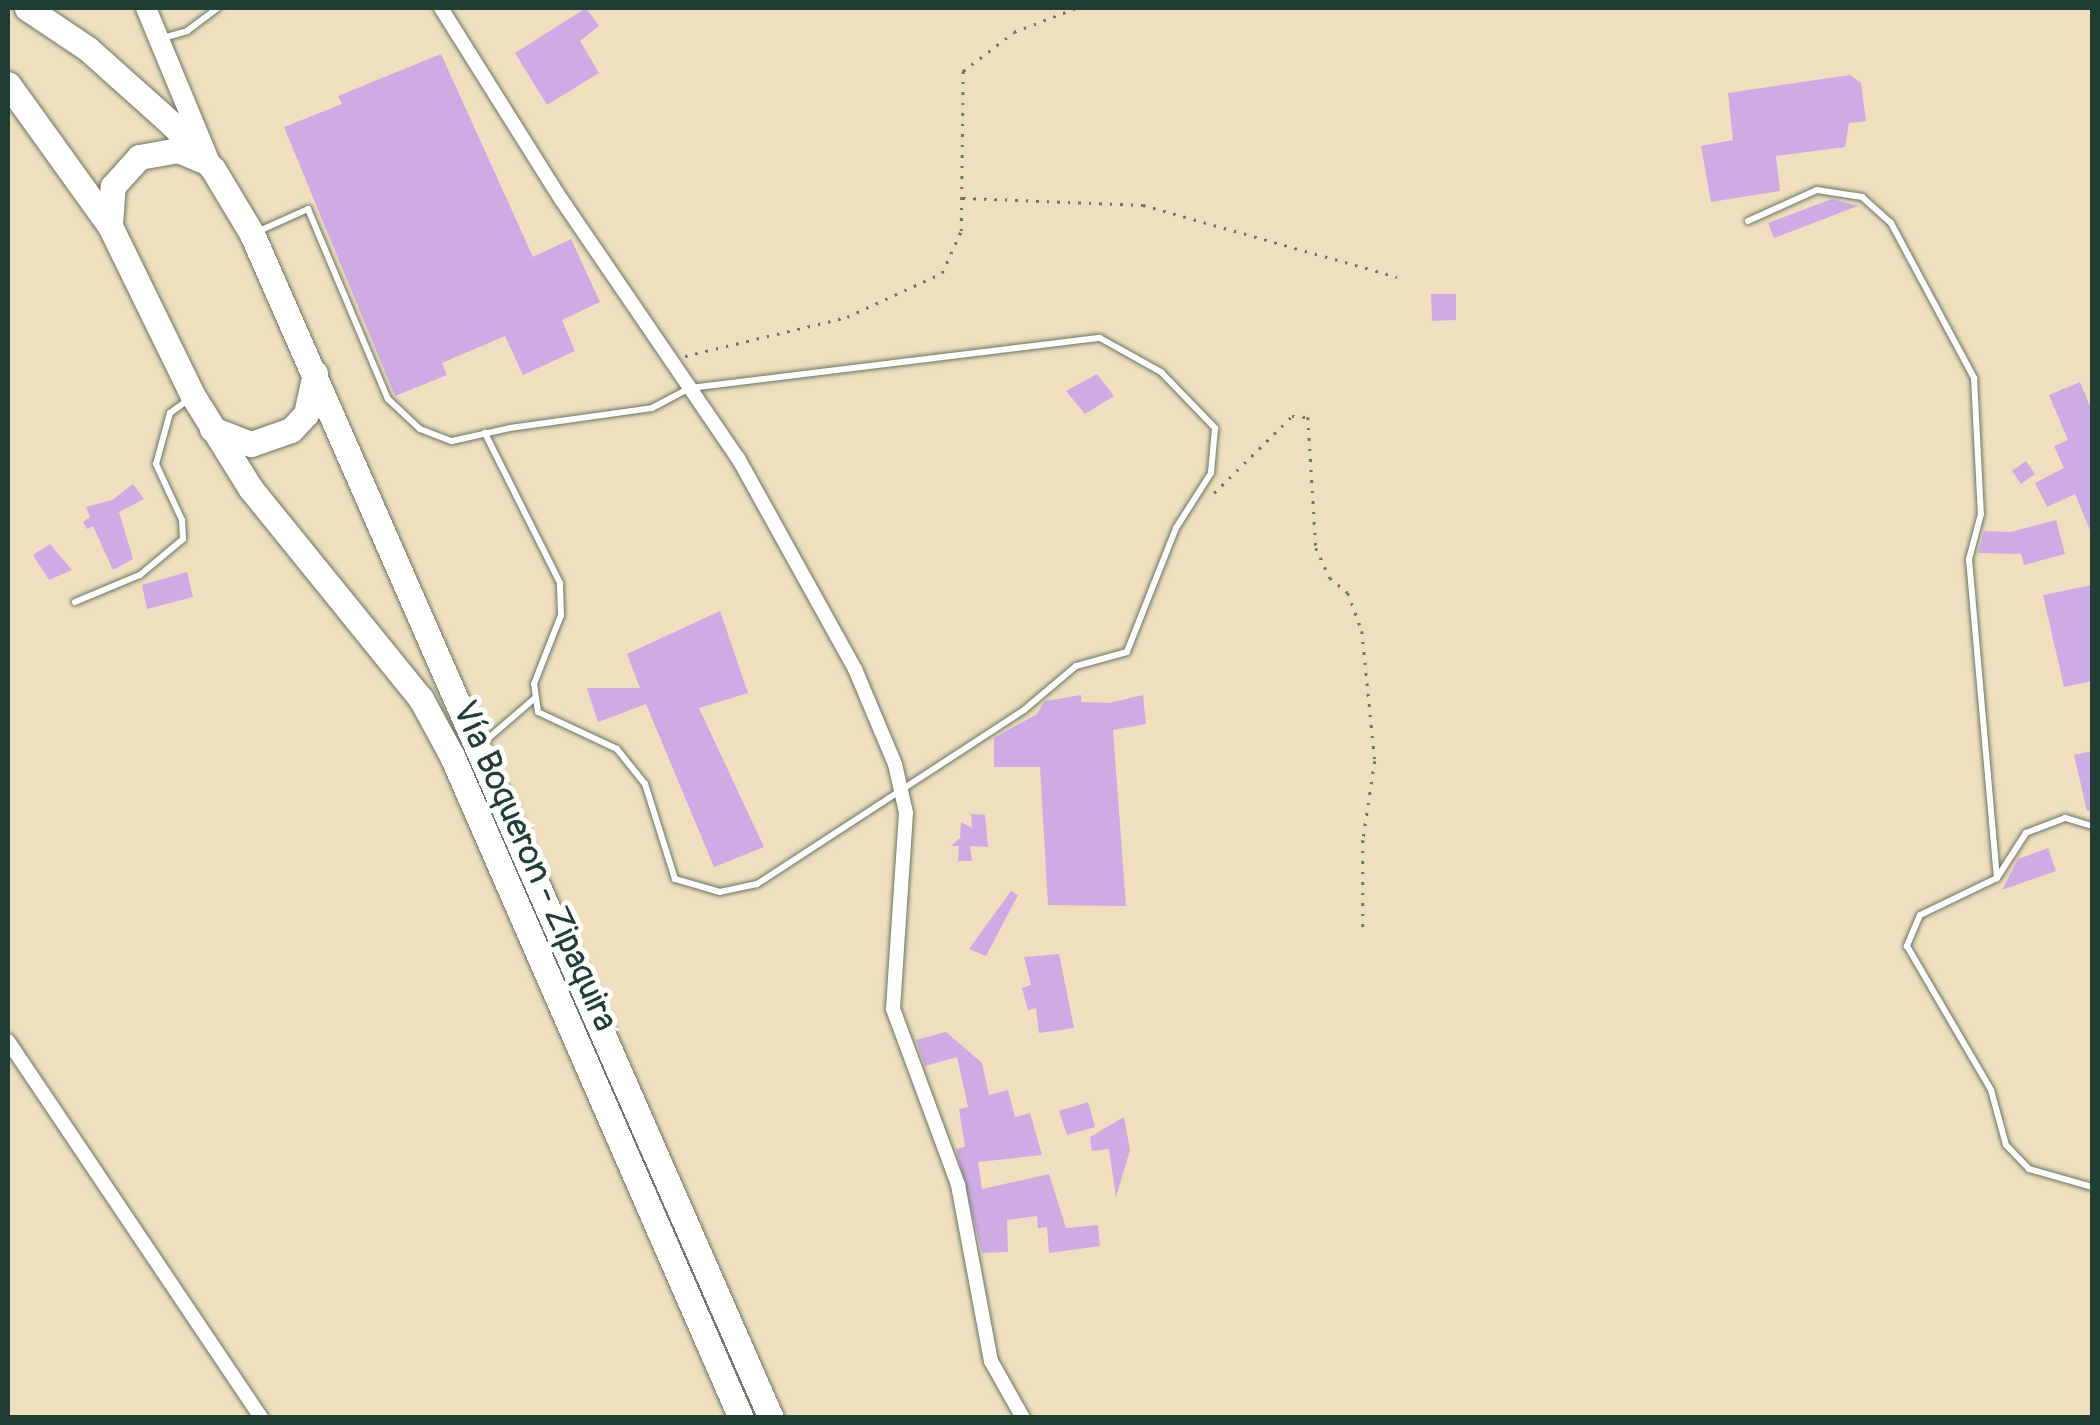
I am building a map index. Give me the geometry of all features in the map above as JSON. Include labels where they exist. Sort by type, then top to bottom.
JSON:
[{"type":"highway","name":"Vía Boqueron - Zipaquira","points":[[27,8],[88,49],[213,169],[252,234],[771,1418]]},
{"type":"highway","name":"Vía Boqueron - Zipaquira","points":[[8,84],[110,226],[212,430],[251,489],[384,649],[452,756],[741,1418]]},
{"type":"highway","points":[[110,226],[113,186],[139,156],[178,150],[213,169]]},
{"type":"highway","points":[[212,430],[252,444],[292,430],[306,414],[315,372]]},
{"type":"main road","points":[[146,8],[213,169]]},
{"type":"street","points":[[440,8],[738,458],[855,669],[906,814],[893,1009],[958,1185],[991,1362],[1023,1418]]},
{"type":"street","points":[[8,1041],[261,1418]]},
{"type":"lane","points":[[159,40],[187,31],[218,8]]},
{"type":"lane","points":[[1748,222],[1816,190],[1862,198],[1891,223],[1974,378],[1981,514],[1969,559],[1997,878]]},
{"type":"lane","points":[[252,234],[308,208],[388,399],[420,429],[452,440],[485,434],[652,408],[690,388],[1100,338],[1161,372],[1215,428],[1210,473],[1176,528],[1128,652],[1076,666],[1024,710],[757,884],[720,892],[675,879],[645,784],[617,750],[538,712],[534,684],[561,615],[560,583],[485,434]]},
{"type":"lane","points":[[76,602],[140,575],[183,539],[182,520],[156,464],[170,413],[192,396]]},
{"type":"lane","points":[[475,749],[536,697]]},
{"type":"lane","points":[[2092,826],[2065,818],[2026,833],[1997,878],[1920,915],[1907,946],[1991,1090],[2006,1144],[2029,1169],[2092,1187]]},
{"type":"path","points":[[670,360],[847,317],[942,272],[961,231],[964,71],[1014,32],[1076,8]]},
{"type":"path","points":[[962,198],[1143,204],[1396,276]]},
{"type":"path","points":[[1205,502],[1292,416],[1308,417],[1316,548],[1330,578],[1348,593],[1362,631],[1375,761],[1364,840],[1363,927]]},
{"type":"building","points":[[586,8],[599,26],[580,41],[599,73],[547,105],[515,53]]},
{"type":"building","points":[[441,54],[533,257],[571,239],[600,302],[562,320],[575,351],[523,375],[505,336],[442,363],[447,375],[395,396],[284,127],[342,104],[338,96]]},
{"type":"building","points":[[1850,75],[1861,83],[1866,121],[1849,123],[1845,147],[1776,156],[1780,191],[1711,202],[1701,146],[1733,140],[1728,93]]},
{"type":"building","points":[[1832,199],[1858,206],[1774,238],[1768,223]]},
{"type":"building","points":[[1431,294],[1456,294],[1456,320],[1432,321]]},
{"type":"building","points":[[1097,374],[1114,396],[1085,414],[1066,391]]},
{"type":"building","points":[[2080,382],[2092,411],[2092,535],[2075,494],[2047,507],[2035,483],[2064,468],[2054,446],[2068,440],[2049,395]]},
{"type":"building","points":[[2026,461],[2035,474],[2021,484],[2012,471]]},
{"type":"building","points":[[133,484],[144,499],[119,512],[133,559],[113,570],[93,526],[87,529],[83,522],[90,517],[86,507],[112,500]]},
{"type":"building","points":[[2056,520],[2065,554],[2024,565],[2021,554],[1978,553],[1984,531],[2011,532]]},
{"type":"building","points":[[50,544],[72,570],[49,580],[33,555]]},
{"type":"building","points":[[187,572],[193,597],[147,609],[142,585]]},
{"type":"building","points":[[2092,585],[2092,681],[2064,687],[2043,595]]},
{"type":"building","points":[[720,611],[748,693],[699,708],[764,847],[714,867],[646,704],[598,722],[587,688],[640,688],[627,654]]},
{"type":"building","points":[[1081,695],[1081,702],[1109,703],[1143,695],[1146,724],[1113,730],[1126,906],[1048,905],[1040,767],[994,767],[994,738],[1037,714],[1045,701]]},
{"type":"building","points":[[2092,751],[2092,811],[2087,811],[2074,755]]},
{"type":"building","points":[[971,814],[985,815],[988,847],[970,846],[972,861],[958,861],[959,846],[951,846],[960,838],[961,822],[972,828]]},
{"type":"building","points":[[2048,848],[2056,871],[2002,890],[2018,859]]},
{"type":"building","points":[[1011,891],[1018,895],[986,956],[969,949]]},
{"type":"building","points":[[1059,954],[1074,1028],[1039,1033],[1036,1008],[1028,1010],[1022,988],[1031,985],[1024,957]]},
{"type":"building","points":[[946,1032],[982,1063],[989,1095],[1008,1090],[1015,1117],[1030,1113],[1042,1155],[978,1162],[982,1189],[1049,1174],[1066,1228],[1098,1225],[1100,1246],[1049,1253],[1047,1227],[1038,1228],[1037,1216],[1007,1220],[1008,1252],[982,1253],[956,1149],[965,1147],[959,1109],[968,1107],[957,1057],[925,1066],[916,1040]]},
{"type":"building","points":[[1088,1102],[1095,1127],[1067,1135],[1059,1111]]},
{"type":"building","points":[[1124,1117],[1130,1150],[1116,1197],[1109,1149],[1092,1151],[1090,1137]]}]
